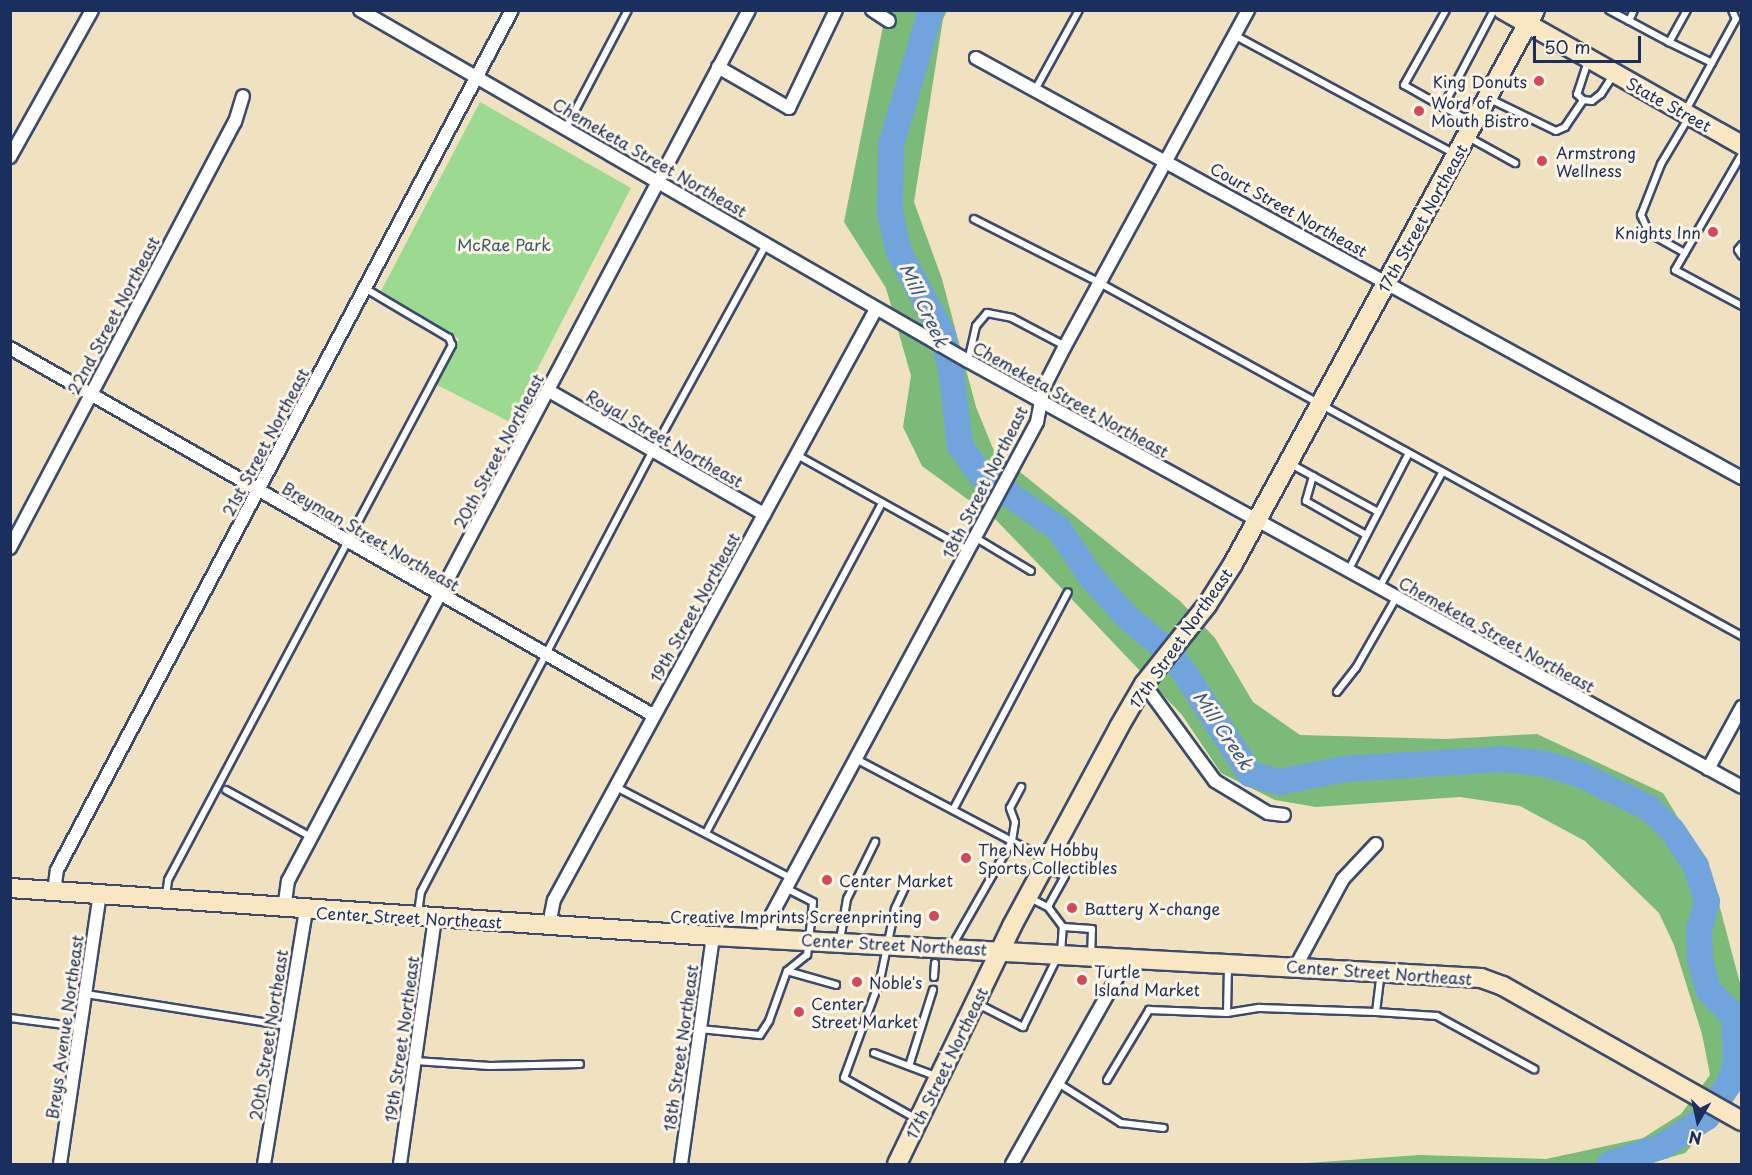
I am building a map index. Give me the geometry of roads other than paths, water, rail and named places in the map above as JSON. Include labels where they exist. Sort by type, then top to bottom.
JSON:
[{"type":"main road","name":"State Street","points":[[1503,10],[1532,17],[1589,59],[1742,145]]},
{"type":"main road","name":"17th Street Northeast","points":[[897,1164],[974,1002],[1045,863],[1150,677],[1207,605],[1257,521],[1532,17]]},
{"type":"main road","name":"Center Street Northeast","points":[[10,888],[306,911],[713,936],[1001,949],[1453,975],[1494,982],[1740,1120]]},
{"type":"street","points":[[10,158],[92,10]]},
{"type":"street","name":"Chemeketa Street Northeast","points":[[360,10],[1042,403],[1742,787]]},
{"type":"street","name":"21st Street Northeast","points":[[54,891],[57,870],[512,10]]},
{"type":"street","name":"20th Street Northeast","points":[[284,909],[288,881],[749,10]]},
{"type":"street","points":[[718,67],[789,108],[836,10]]},
{"type":"street","points":[[872,10],[890,21]]},
{"type":"street","name":"18th Street Northeast","points":[[769,939],[772,914],[1013,469],[1037,422],[1044,387],[1098,282],[1248,10]]},
{"type":"street","name":"Court Street Northeast","points":[[976,58],[1387,281],[1742,478]]},
{"type":"street","name":"22nd Street Northeast","points":[[10,548],[90,391],[235,122],[243,96]]},
{"type":"street","name":"19th Street Northeast","points":[[549,925],[554,900],[876,309]]},
{"type":"street","name":"Breyman Street Northeast","points":[[10,348],[90,391],[258,491],[653,716]]},
{"type":"street","name":"Royal Street Northeast","points":[[549,391],[764,514]]},
{"type":"street","points":[[1150,677],[1215,781],[1268,813],[1284,815]]},
{"type":"street","points":[[1708,769],[1742,707]]},
{"type":"street","points":[[1296,966],[1343,879],[1376,844]]},
{"type":"street","name":"Breys Avenue Northeast","points":[[60,1164],[100,894]]},
{"type":"street","name":"20th Street Northeast","points":[[264,1164],[306,911]]},
{"type":"street","name":"19th Street Northeast","points":[[400,1164],[415,1061],[426,917]]},
{"type":"street","name":"18th Street Northeast","points":[[681,1164],[713,936]]},
{"type":"street","points":[[1012,1164],[1129,956]]},
{"type":"lane","points":[[566,128],[628,10]]},
{"type":"lane","points":[[1035,90],[1079,10]]},
{"type":"lane","points":[[1446,10],[1404,85],[1443,108],[1515,163]]},
{"type":"lane","points":[[1443,108],[1494,10]]},
{"type":"lane","points":[[1609,10],[1712,63]]},
{"type":"lane","points":[[1629,21],[1634,10]]},
{"type":"lane","points":[[1670,42],[1688,10]]},
{"type":"lane","points":[[1685,253],[1649,232],[1641,215],[1661,164],[1736,19],[1732,10]]},
{"type":"lane","points":[[1234,35],[1457,155]]},
{"type":"lane","points":[[1589,59],[1577,94],[1583,100],[1592,101],[1601,94],[1615,73]]},
{"type":"lane","points":[[1488,98],[1556,131],[1565,127],[1583,100]]},
{"type":"lane","points":[[1742,154],[1676,270],[1742,306]]},
{"type":"lane","points":[[974,219],[1098,282],[1320,407],[1742,636]]},
{"type":"lane","points":[[426,917],[421,892],[653,451],[766,244]]},
{"type":"lane","points":[[1742,244],[1738,250],[1742,256]]},
{"type":"lane","points":[[166,900],[168,880],[452,345],[449,338],[366,289]]},
{"type":"lane","points":[[966,360],[976,326],[987,313],[1012,318],[1065,346]]},
{"type":"lane","points":[[797,455],[969,550]]},
{"type":"lane","points":[[1348,571],[1408,455]]},
{"type":"lane","points":[[1288,463],[1378,512]]},
{"type":"lane","points":[[1378,588],[1442,473]]},
{"type":"lane","points":[[1313,476],[1306,501],[1366,535]]},
{"type":"lane","points":[[707,831],[882,503]]},
{"type":"lane","points":[[976,538],[1031,571]]},
{"type":"lane","points":[[953,810],[1068,592]]},
{"type":"lane","points":[[1337,692],[1356,668],[1396,598]]},
{"type":"lane","points":[[856,758],[1012,841],[1065,876],[1048,906]]},
{"type":"lane","points":[[615,786],[707,831],[788,883],[813,902],[807,955],[787,970],[770,1021],[760,1035],[726,1035],[700,1029]]},
{"type":"lane","points":[[952,947],[1012,841],[1015,822],[1010,808],[1021,786]]},
{"type":"lane","points":[[226,790],[311,837]]},
{"type":"lane","points":[[840,941],[847,898],[875,842]]},
{"type":"lane","points":[[907,883],[885,944],[880,980],[844,1078],[918,1120]]},
{"type":"lane","points":[[974,1002],[1023,1027],[1061,953],[1063,927],[1048,906],[1027,896]]},
{"type":"lane","points":[[1063,927],[1092,929],[1090,954]]},
{"type":"lane","points":[[1227,1013],[1228,962]]},
{"type":"lane","points":[[934,977],[935,963]]},
{"type":"lane","points":[[787,970],[836,985]]},
{"type":"lane","points":[[1376,1012],[1382,971]]},
{"type":"lane","points":[[909,1065],[933,990]]},
{"type":"lane","points":[[86,994],[287,1026]]},
{"type":"lane","points":[[1107,1080],[1149,1010],[1227,1013],[1260,1008],[1437,1016],[1534,1069]]},
{"type":"lane","points":[[10,1018],[81,1027]]},
{"type":"lane","points":[[874,1053],[939,1077]]},
{"type":"lane","points":[[415,1061],[490,1066],[580,1064]]},
{"type":"lane","points":[[1058,1083],[1121,1123],[1164,1128]]},
{"type":"waterway","name":"Mill Creek","points":[[931,10],[891,145],[890,213],[899,252],[942,333],[951,369],[960,446],[980,474],[1059,529],[1092,578],[1128,618],[1166,649],[1186,675],[1250,774],[1280,782],[1344,769],[1501,759],[1546,764],[1581,775],[1649,808],[1672,830],[1696,866],[1707,901],[1699,930],[1700,960],[1709,991],[1734,1016],[1736,1063],[1730,1082],[1707,1117],[1663,1146],[1610,1164]]},
{"type":"place","name":"King Donuts","points":[[1539,81]]},
{"type":"place","name":"Word of Mouth Bistro","points":[[1419,111]]},
{"type":"place","name":"Armstrong Wellness","points":[[1542,161]]},
{"type":"place","name":"Knights Inn","points":[[1713,232]]},
{"type":"place","name":"The New Hobby Sports Collectibles","points":[[966,858]]},
{"type":"place","name":"Center Market","points":[[827,880]]},
{"type":"place","name":"Battery X-change","points":[[1072,908]]},
{"type":"place","name":"Creative Imprints Screenprinting","points":[[934,916]]},
{"type":"place","name":"Turtle Island Market","points":[[1082,980]]},
{"type":"place","name":"Noble's","points":[[857,982]]},
{"type":"place","name":"Center Street Market","points":[[799,1012]]},
{"type":"park label","name":"McRae Park","points":[[504,244]]}]
